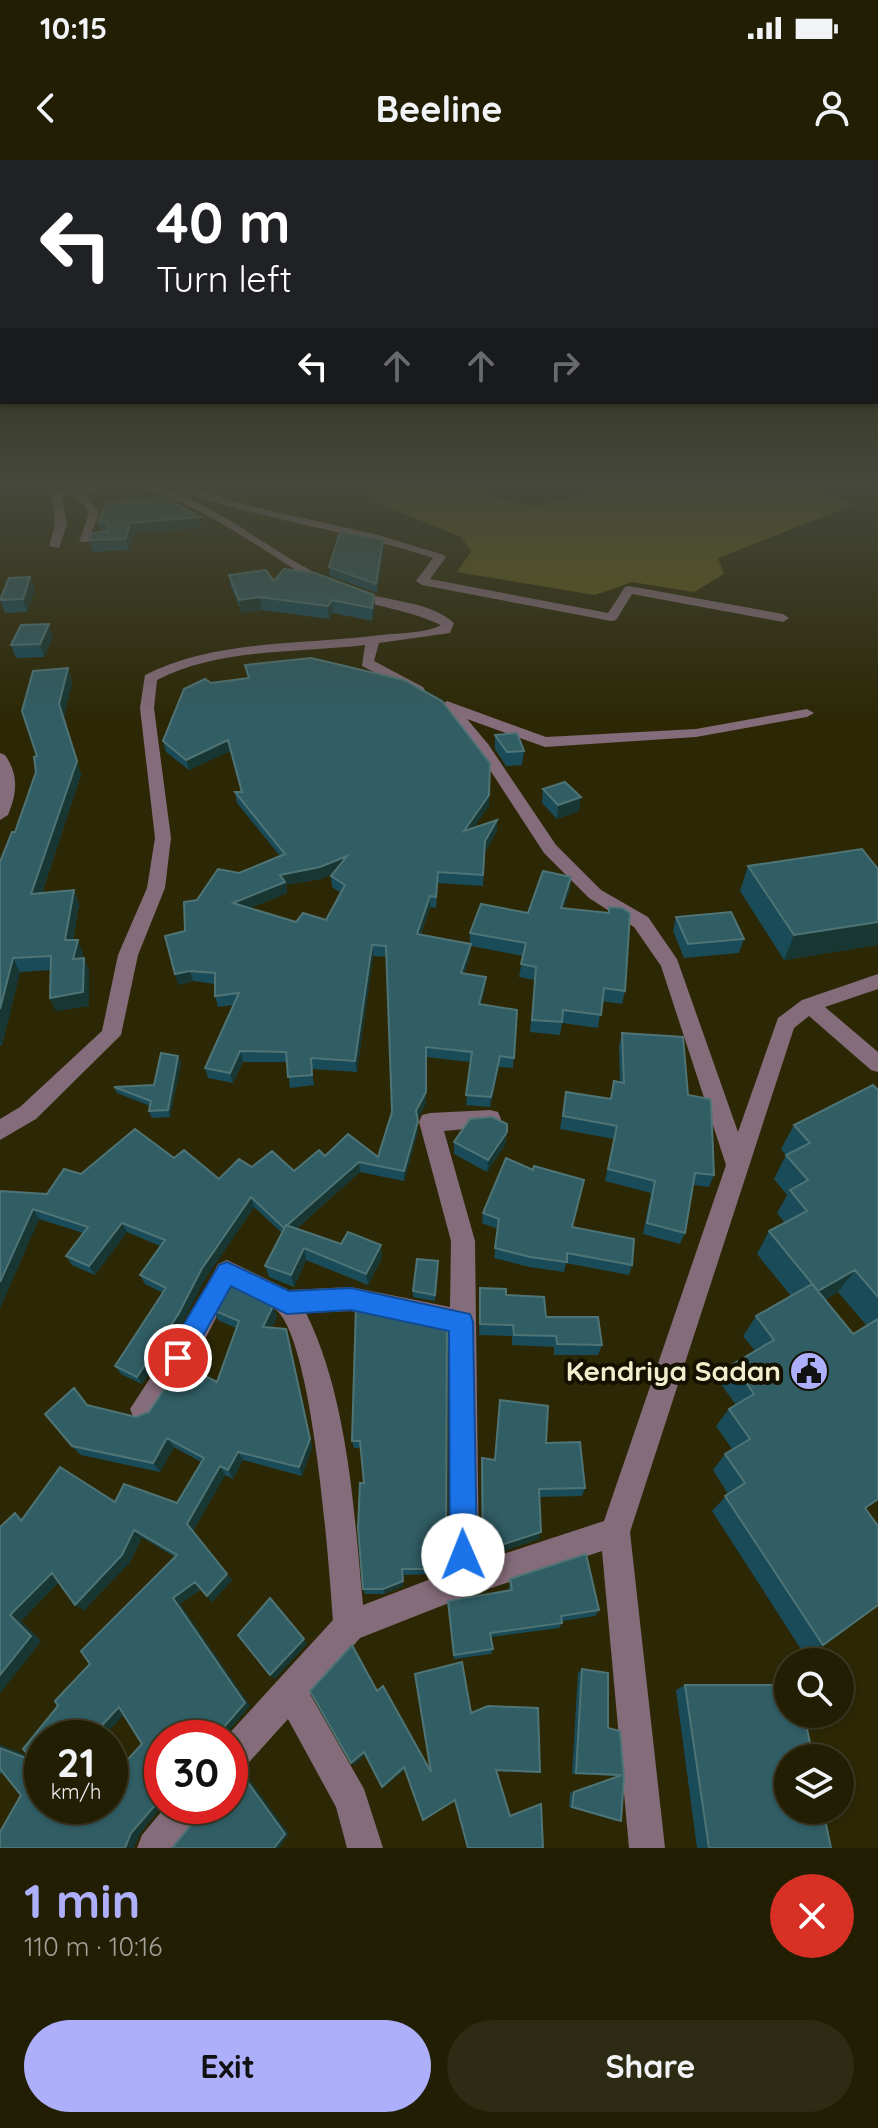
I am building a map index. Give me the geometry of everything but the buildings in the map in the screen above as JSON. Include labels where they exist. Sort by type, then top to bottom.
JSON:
[{"type":"street","points":[[0,1131],[28,1113],[111,1035],[128,955],[156,888],[163,838],[147,708],[150,678],[177,663],[208,654],[373,642],[445,630],[448,623],[336,588],[295,563]]},
{"type":"street","points":[[436,563],[422,581],[611,617],[629,590],[783,618]]},
{"type":"street","points":[[373,642],[367,663],[447,705],[505,730],[545,742],[696,733],[807,713]]},
{"type":"street","points":[[447,705],[483,747],[550,849],[595,894],[641,922],[670,964],[738,1166]]},
{"type":"street","points":[[0,758],[6,766],[10,790],[0,815]]},
{"type":"street","points":[[647,1848],[615,1532],[785,1024],[809,1005],[878,981]]},
{"type":"street","points":[[809,1005],[878,1064]]},
{"type":"street","points":[[464,1582],[463,1241],[430,1122],[490,1119]]},
{"type":"street","points":[[144,1409],[195,1332],[227,1272],[287,1302],[351,1299],[461,1322]]},
{"type":"street","points":[[287,1302],[309,1348],[336,1477],[349,1626]]},
{"type":"street","points":[[248,1739],[349,1626],[464,1582],[615,1532]]},
{"type":"street","points":[[291,1692],[352,1801],[365,1848]]},
{"type":"street","points":[[155,1848],[174,1824]]},
{"type":"shaded area","points":[[463,563],[720,563],[724,574],[694,592],[632,582],[595,595],[457,572]]},
{"type":"place","name":"Kendriya Sadan","points":[[809,1371]]},
{"type":"route","points":[[178,1358],[227,1272],[287,1302],[351,1299],[461,1322],[463,1555]]}]
